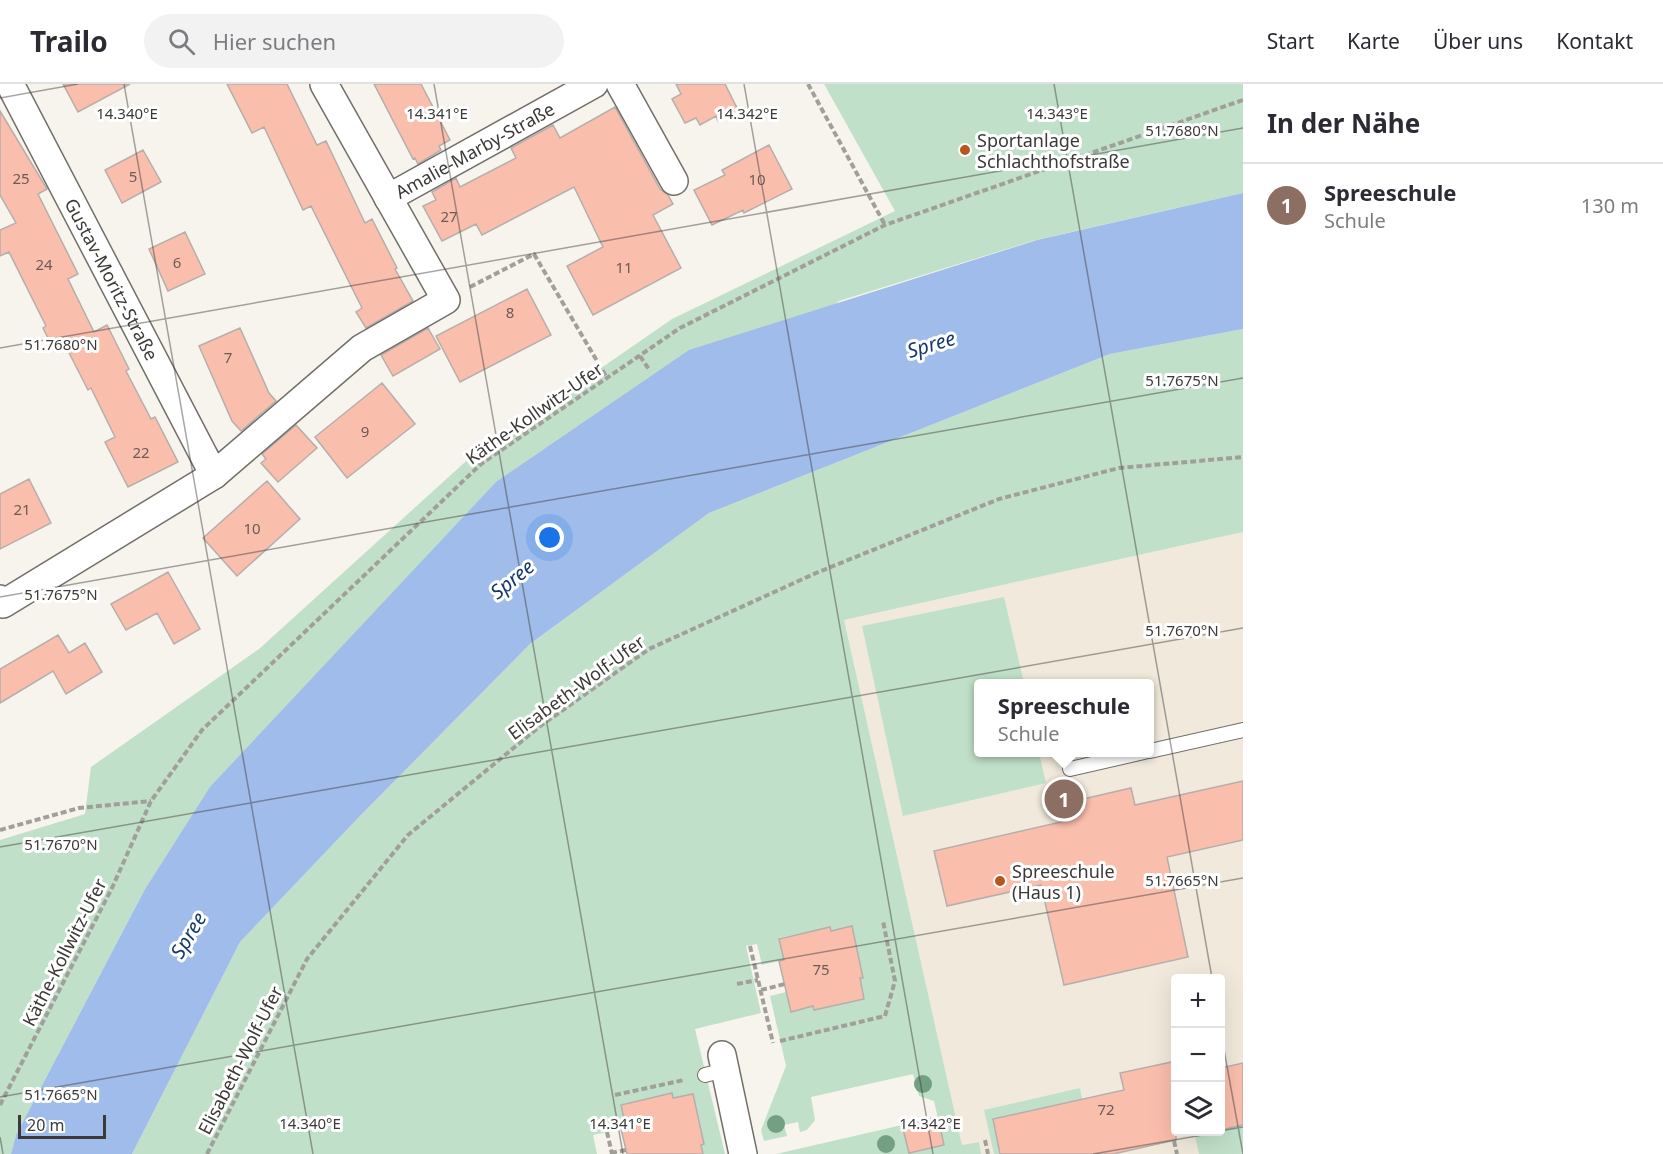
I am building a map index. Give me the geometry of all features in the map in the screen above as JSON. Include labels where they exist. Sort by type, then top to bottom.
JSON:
[{"type":"street","name":"Gustav-Moritz-Straße","points":[[10,84],[214,475]]},
{"type":"street","name":"Amalie-Marby-Straße","points":[[324,84],[446,300]]},
{"type":"street","name":"Amalie-Marby-Straße","points":[[388,198],[594,84]]},
{"type":"street","points":[[620,84],[674,181]]},
{"type":"street","points":[[0,599],[3,604],[214,475],[362,348],[446,300]]},
{"type":"street","points":[[717,1067],[743,1154]]},
{"type":"lane","points":[[1154,750],[1243,730]]},
{"type":"lane","points":[[1070,769],[1126,757]]},
{"type":"path","points":[[808,84],[885,225]]},
{"type":"path","name":"Käthe-Kollwitz-Ufer","points":[[0,1105],[112,888],[151,801],[202,730],[481,464],[680,328],[885,225],[1243,99]]},
{"type":"path","points":[[446,300],[534,254],[607,378]]},
{"type":"path","points":[[640,356],[650,371]]},
{"type":"path","name":"Elisabeth-Wolf-Ufer","points":[[207,1154],[307,959],[408,835],[539,727],[649,649],[816,573],[999,499],[1119,468],[1243,457]]},
{"type":"path","points":[[0,830],[79,808],[151,801]]},
{"type":"path","points":[[780,1041],[885,1016],[895,981],[883,921]]},
{"type":"path","points":[[750,946],[773,1043]]},
{"type":"path","points":[[737,984],[758,980]]},
{"type":"path","points":[[760,990],[785,984]]},
{"type":"path","points":[[615,1095],[717,1067]]},
{"type":"path","points":[[607,1132],[612,1153],[626,1150]]},
{"type":"path","points":[[985,1140],[988,1154]]},
{"type":"path","points":[[1174,1141],[1177,1154]]},
{"type":"shaded area","points":[[1243,532],[1243,1154],[981,1154],[978,1142],[962,1145],[844,620]]},
{"type":"green space","points":[[824,84],[1243,84],[1243,193],[1036,240],[839,301],[144,891],[16,1135],[11,1154],[0,1154],[0,840],[85,814],[91,767],[259,649],[464,463],[672,319],[895,211]]},
{"type":"green space","points":[[1243,329],[1243,532],[844,620],[962,1145],[979,1142],[981,1154],[776,1154],[902,1125],[909,1153],[944,1145],[934,1101],[919,1096],[913,1074],[811,1097],[815,1120],[807,1130],[800,1132],[798,1122],[784,1125],[787,1136],[764,1141],[761,1130],[786,1066],[770,996],[786,992],[791,1012],[813,1006],[814,1010],[864,999],[860,978],[863,977],[851,926],[831,931],[830,927],[779,938],[784,960],[762,965],[757,944],[746,946],[761,1013],[695,1029],[725,1154],[703,1154],[701,1145],[704,1144],[693,1094],[673,1098],[671,1093],[621,1105],[626,1128],[593,1135],[597,1154],[132,1154],[240,942],[359,817],[530,644],[709,513],[1110,354]]},
{"type":"green space","points":[[1004,597],[1023,679],[974,679],[974,757],[1040,757],[1046,783],[903,816],[862,626]]},
{"type":"green space","points":[[1080,1088],[1082,1099],[993,1119],[1000,1154],[994,1154],[984,1110]]},
{"type":"green space","points":[[1243,1125],[1243,1154],[1199,1154],[1195,1136],[1225,1136],[1225,1129]]},
{"type":"water","name":"Spree","points":[[1243,193],[1243,329],[1110,354],[709,513],[530,644],[359,817],[240,942],[132,1154],[11,1154],[16,1135],[144,891],[210,787],[496,482],[689,350],[1037,240]]},
{"type":"building","points":[[63,84],[130,84],[78,112]]},
{"type":"building","points":[[227,84],[287,84],[317,145],[326,141],[365,223],[372,219],[413,301],[366,328],[356,312],[362,308],[311,206],[303,210],[264,127],[252,133]]},
{"type":"building","points":[[374,84],[421,84],[450,140],[439,146],[441,150],[418,164],[415,158],[413,159]]},
{"type":"building","points":[[676,84],[725,84],[738,110],[718,121],[716,116],[700,125],[696,118],[685,123],[672,99],[681,94]]},
{"type":"building","points":[[615,107],[660,189],[668,195],[673,204],[653,215],[681,268],[593,315],[567,266],[603,247],[574,187],[482,235],[476,224],[442,241],[423,206],[436,200],[432,192],[456,178],[460,187],[516,158],[511,148],[553,125],[560,138]]},
{"type":"building","points":[[0,111],[47,189],[38,194],[78,274],[68,279],[94,332],[107,325],[129,369],[126,371],[151,419],[155,417],[178,462],[128,487],[105,442],[115,437],[91,388],[88,390],[65,345],[54,350],[43,328],[46,326],[9,252],[0,256],[0,230],[16,223],[0,195]]},
{"type":"building","points":[[769,145],[792,189],[744,213],[743,210],[712,225],[694,190],[725,175],[722,170]]},
{"type":"building","points":[[143,150],[161,182],[122,203],[105,170]]},
{"type":"building","points":[[185,232],[205,274],[168,291],[149,249]]},
{"type":"building","points":[[527,289],[551,335],[460,382],[436,336]]},
{"type":"building","points":[[240,328],[269,393],[276,401],[241,431],[232,421],[199,346]]},
{"type":"building","points":[[428,328],[440,349],[393,376],[381,355]]},
{"type":"building","points":[[382,383],[415,424],[347,478],[315,437]]},
{"type":"building","points":[[296,425],[317,448],[278,482],[261,463],[266,459],[262,454]]},
{"type":"building","points":[[29,479],[51,523],[0,549],[0,494]]},
{"type":"building","points":[[267,481],[300,519],[237,576],[203,538]]},
{"type":"building","points":[[168,572],[200,629],[174,644],[157,613],[126,630],[111,604]]},
{"type":"building","points":[[58,635],[69,653],[85,643],[102,672],[66,694],[53,671],[0,703],[0,669]]},
{"type":"building","name":"Spreeschule (Haus 1)","points":[[1243,781],[1243,840],[1167,857],[1188,957],[1064,985],[1041,885],[947,906],[934,851],[1061,822],[1057,805],[1131,788],[1135,805]]},
{"type":"building","points":[[852,926],[863,978],[860,978],[864,999],[814,1010],[813,1006],[791,1012],[779,961],[784,960],[779,939],[830,927],[831,931]]},
{"type":"building","points":[[1171,1062],[1171,1136],[1176,1136],[1176,1140],[1113,1154],[1000,1154],[993,1119],[1124,1090],[1120,1073]]},
{"type":"building","points":[[1243,1063],[1243,1125],[1225,1129],[1225,1082],[1225,1067]]},
{"type":"building","points":[[672,1093],[673,1098],[693,1094],[704,1144],[701,1145],[703,1154],[627,1154],[621,1129],[626,1128],[621,1105]]},
{"type":"building","points":[[938,1117],[944,1145],[909,1153],[902,1125]]},
{"type":"place","name":"Sportanlage Schlachthofstraße","points":[[965,150]]},
{"type":"place","name":"Spreeschule","points":[[1064,799]]},
{"type":"place","name":"Spreeschule (Haus 1)","points":[[1000,881]]}]
